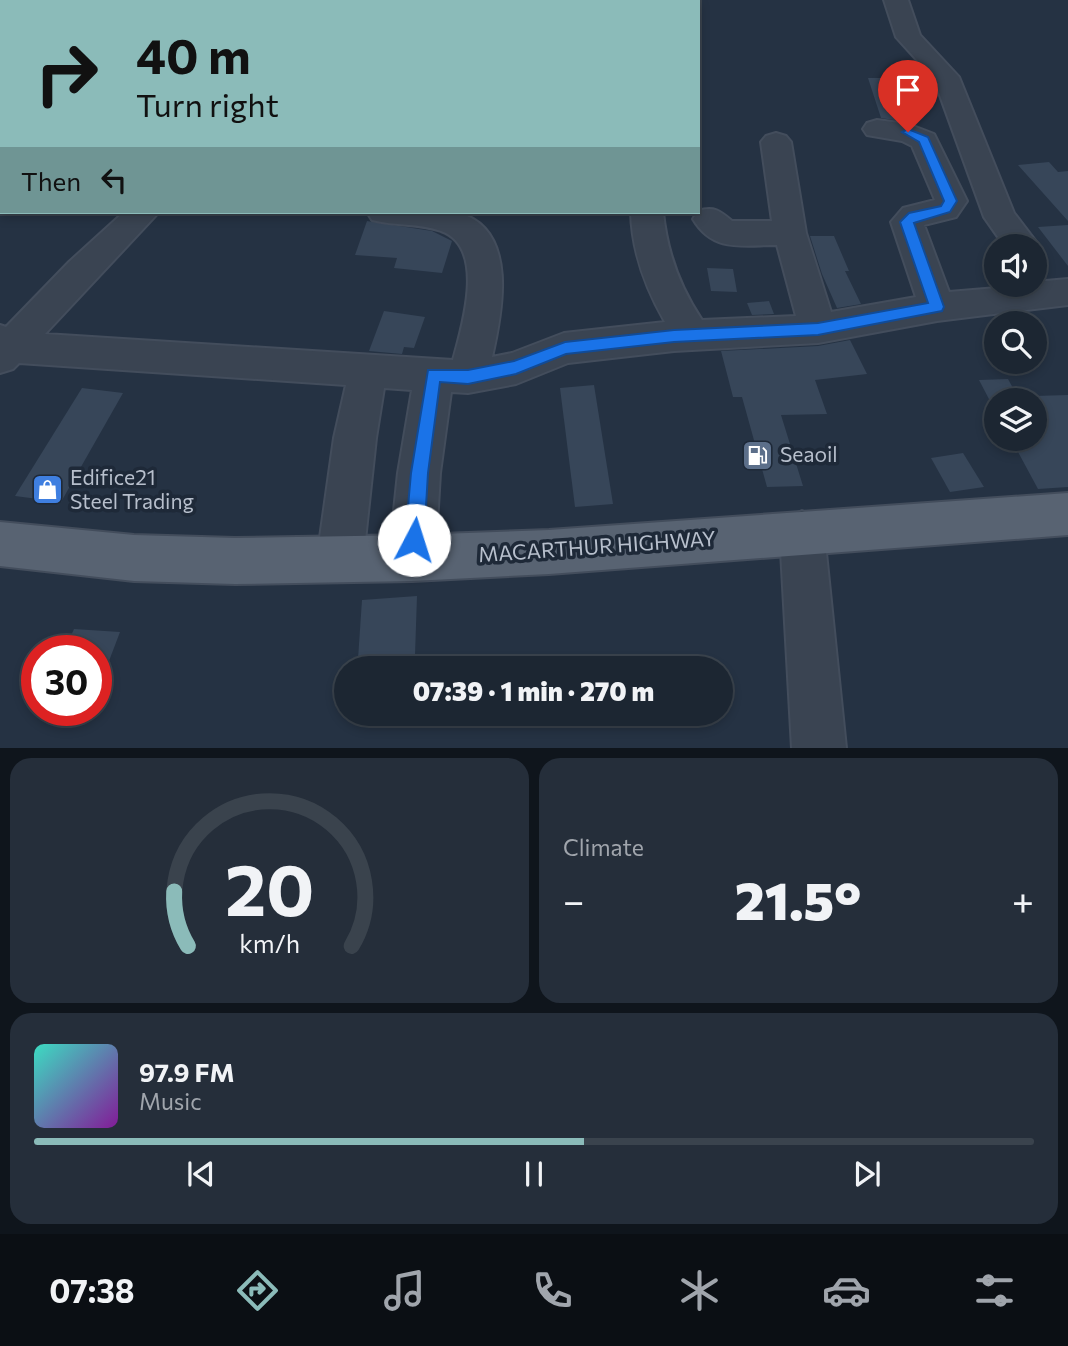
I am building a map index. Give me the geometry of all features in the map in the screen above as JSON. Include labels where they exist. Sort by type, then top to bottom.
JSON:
[{"type":"main road","name":"MACARTHUR HIGHWAY","points":[[0,544],[134,558],[235,561],[412,558],[1068,514]]},
{"type":"street","points":[[896,0],[908,37],[946,77],[1000,217],[1013,234]]},
{"type":"street","points":[[877,129],[908,132],[924,139],[950,201],[945,209],[914,216],[907,222],[937,307]]},
{"type":"street","points":[[776,142],[790,233],[818,329]]},
{"type":"street","points":[[3,348],[141,214]]},
{"type":"street","points":[[395,214],[457,224],[473,237],[482,250],[486,278],[419,473],[412,558]]},
{"type":"street","points":[[647,214],[650,247],[664,288],[692,335]]},
{"type":"street","points":[[709,219],[724,233],[790,233]]},
{"type":"street","points":[[1047,275],[1064,293]]},
{"type":"street","points":[[3,348],[451,376],[516,368],[565,348],[692,335],[818,329],[937,307],[1064,293]]},
{"type":"street","points":[[340,559],[355,438],[368,371]]},
{"type":"street","points":[[802,533],[819,747]]},
{"type":"building","points":[[868,78],[889,78],[903,108],[907,108],[912,123],[881,118]]},
{"type":"building","points":[[1049,162],[1058,172],[1068,171],[1068,221],[1018,165]]},
{"type":"building","points":[[367,221],[432,231],[452,241],[442,273],[394,268],[397,258],[355,255]]},
{"type":"building","points":[[1068,225],[1068,266],[1047,239],[1047,234],[1043,234],[1038,227]]},
{"type":"building","points":[[810,236],[834,236],[849,271],[845,271],[861,304],[837,308],[822,274]]},
{"type":"building","points":[[707,268],[733,269],[737,292],[711,291]]},
{"type":"building","points":[[769,301],[774,314],[752,315],[747,303]]},
{"type":"building","points":[[384,311],[425,317],[414,348],[404,347],[402,354],[369,351]]},
{"type":"building","points":[[850,340],[867,374],[815,380],[827,414],[781,415],[803,486],[767,487],[742,397],[733,397],[721,351],[818,346]]},
{"type":"building","points":[[1008,379],[1013,388],[984,390],[979,380]]},
{"type":"building","points":[[594,385],[613,504],[575,507],[560,388]]},
{"type":"building","points":[[82,388],[123,393],[61,502],[15,496]]},
{"type":"building","points":[[1068,395],[1068,487],[1038,489],[1017,451],[1047,451],[1047,396]]},
{"type":"building","points":[[963,453],[984,487],[950,492],[931,458]]},
{"type":"building","points":[[417,596],[415,655],[358,656],[362,600]]},
{"type":"building","points":[[74,629],[120,632],[112,653],[112,635],[71,635]]},
{"type":"place","name":"Seaoil","points":[[757,455]]},
{"type":"place","name":"Edifice21 Steel Trading","points":[[47,490]]},
{"type":"route","points":[[414,540],[419,473],[433,375],[468,377],[516,368],[565,348],[674,336],[818,329],[937,307],[907,222],[914,216],[945,209],[950,201],[924,139],[908,132]]}]
